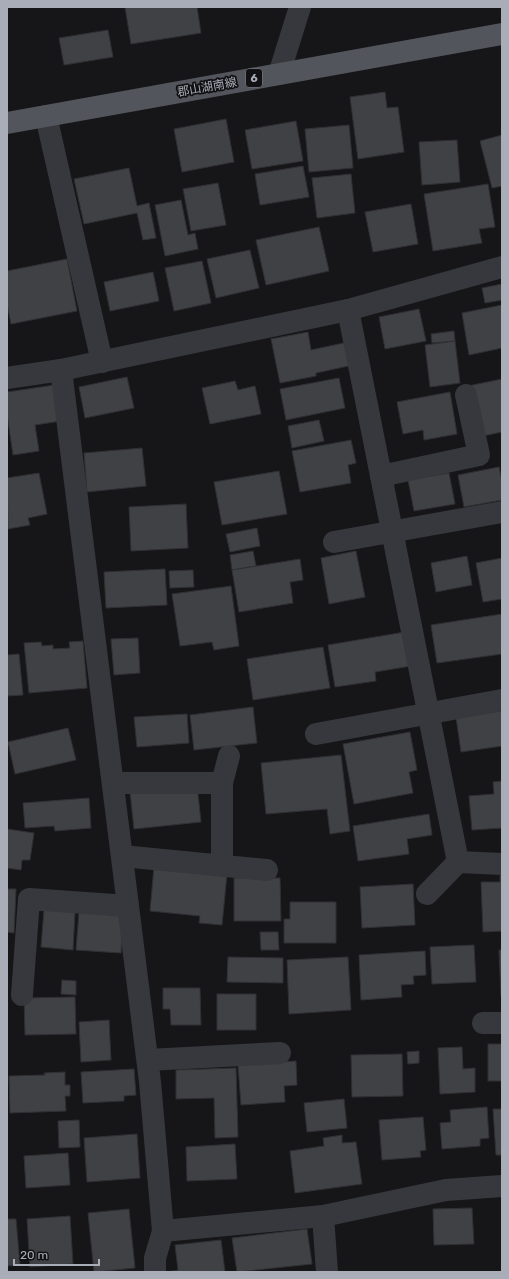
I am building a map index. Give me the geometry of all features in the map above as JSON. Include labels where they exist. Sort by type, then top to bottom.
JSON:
[{"type":"main road","name":"郡山湖南線","points":[[7,123],[502,34]]},
{"type":"street","points":[[279,74],[300,7]]},
{"type":"street","points":[[46,116],[102,362]]},
{"type":"street","points":[[7,378],[102,362],[348,310],[502,267]]},
{"type":"street","points":[[348,310],[458,862]]},
{"type":"street","points":[[61,370],[148,1060],[163,1231],[155,1258],[155,1272]]},
{"type":"street","points":[[381,476],[479,455],[466,395]]},
{"type":"street","points":[[334,542],[393,533],[502,512]]},
{"type":"street","points":[[316,734],[502,700]]},
{"type":"street","points":[[222,866],[222,783],[229,756]]},
{"type":"street","points":[[112,782],[222,783]]},
{"type":"street","points":[[122,856],[267,870]]},
{"type":"street","points":[[427,894],[458,862],[502,864]]},
{"type":"street","points":[[22,995],[29,899],[128,906]]},
{"type":"street","points":[[148,1060],[280,1053]]},
{"type":"street","points":[[163,1231],[323,1216],[446,1190],[502,1186]]},
{"type":"street","points":[[323,1216],[328,1272]]},
{"type":"building","points":[[125,7],[197,7],[201,33],[131,44]]},
{"type":"building","points":[[108,30],[113,57],[64,65],[59,38]]},
{"type":"building","points":[[385,92],[387,108],[398,107],[404,152],[358,159],[350,97]]},
{"type":"building","points":[[226,119],[234,162],[182,172],[174,129]]},
{"type":"building","points":[[296,121],[303,161],[252,169],[245,130]]},
{"type":"building","points":[[349,125],[353,168],[309,172],[305,129]]},
{"type":"building","points":[[502,135],[502,186],[492,188],[480,141]]},
{"type":"building","points":[[457,140],[460,182],[422,185],[419,142]]},
{"type":"building","points":[[303,166],[309,197],[260,205],[255,174]]},
{"type":"building","points":[[129,168],[137,206],[149,203],[156,238],[143,240],[137,213],[84,224],[74,179]]},
{"type":"building","points":[[351,174],[355,213],[317,218],[312,178]]},
{"type":"building","points":[[218,183],[226,225],[191,231],[183,189]]},
{"type":"building","points":[[488,184],[495,227],[479,229],[482,243],[433,251],[424,194]]},
{"type":"building","points":[[181,200],[188,235],[195,233],[198,249],[165,256],[155,205]]},
{"type":"building","points":[[411,204],[418,244],[373,252],[365,212]]},
{"type":"building","points":[[319,227],[329,271],[266,285],[256,240]]},
{"type":"building","points":[[250,250],[259,288],[216,298],[207,259]]},
{"type":"building","points":[[67,259],[77,311],[11,324],[7,304],[7,271]]},
{"type":"building","points":[[202,261],[211,303],[174,311],[165,268]]},
{"type":"building","points":[[153,272],[159,301],[110,311],[104,282]]},
{"type":"building","points":[[502,284],[502,300],[485,303],[482,288]]},
{"type":"building","points":[[502,305],[502,348],[469,355],[462,313]]},
{"type":"building","points":[[419,309],[426,341],[385,349],[379,317]]},
{"type":"building","points":[[454,331],[455,341],[432,343],[431,334]]},
{"type":"building","points":[[308,332],[311,350],[348,342],[353,365],[316,373],[316,376],[280,383],[271,339]]},
{"type":"building","points":[[455,341],[460,383],[430,387],[425,345]]},
{"type":"building","points":[[127,377],[134,408],[85,418],[79,387]]},
{"type":"building","points":[[339,378],[345,408],[286,420],[280,389]]},
{"type":"building","points":[[502,379],[502,432],[478,437],[468,386]]},
{"type":"building","points":[[235,381],[238,390],[255,386],[261,414],[210,424],[202,388]]},
{"type":"building","points":[[55,385],[61,421],[35,425],[39,451],[13,455],[7,414],[7,392]]},
{"type":"building","points":[[450,392],[457,434],[424,440],[423,430],[403,434],[397,402]]},
{"type":"building","points":[[319,420],[324,441],[292,448],[288,426]]},
{"type":"building","points":[[351,440],[356,463],[348,465],[351,483],[300,492],[292,451]]},
{"type":"building","points":[[142,448],[146,486],[87,492],[84,453]]},
{"type":"building","points":[[499,467],[502,482],[502,500],[464,507],[458,475]]},
{"type":"building","points":[[279,471],[287,514],[222,525],[214,482]]},
{"type":"building","points":[[39,473],[47,514],[28,518],[30,525],[8,529],[7,478]]},
{"type":"building","points":[[449,473],[455,504],[414,511],[408,480]]},
{"type":"building","points":[[186,504],[188,548],[131,551],[129,507]]},
{"type":"building","points":[[257,528],[260,546],[230,552],[226,534]]},
{"type":"building","points":[[253,551],[256,566],[232,570],[230,555]]},
{"type":"building","points":[[356,551],[365,597],[329,604],[321,558]]},
{"type":"building","points":[[467,556],[472,585],[436,592],[431,563]]},
{"type":"building","points":[[502,558],[502,599],[483,602],[476,563]]},
{"type":"building","points":[[300,559],[303,580],[290,582],[293,603],[239,612],[232,570]]},
{"type":"building","points":[[165,569],[167,605],[106,608],[104,572]]},
{"type":"building","points":[[193,570],[194,587],[170,588],[169,571]]},
{"type":"building","points":[[231,586],[239,646],[214,650],[212,642],[180,646],[172,594]]},
{"type":"building","points":[[502,614],[502,654],[437,663],[431,625]]},
{"type":"building","points":[[405,632],[411,666],[375,672],[376,681],[335,687],[328,645]]},
{"type":"building","points":[[138,638],[140,673],[114,675],[111,639]]},
{"type":"building","points":[[83,641],[87,688],[29,693],[24,643],[41,642],[42,646],[53,645],[53,649],[70,648],[69,642]]},
{"type":"building","points":[[323,647],[330,688],[253,700],[247,659]]},
{"type":"building","points":[[19,654],[23,695],[7,696],[7,655]]},
{"type":"building","points":[[253,707],[257,743],[194,750],[190,715]]},
{"type":"building","points":[[502,711],[502,746],[461,752],[456,717]]},
{"type":"building","points":[[187,714],[189,743],[137,747],[134,717]]},
{"type":"building","points":[[68,728],[76,760],[15,774],[8,742]]},
{"type":"building","points":[[410,732],[417,770],[409,772],[413,793],[354,804],[343,744]]},
{"type":"building","points":[[341,755],[350,831],[330,834],[327,809],[266,814],[261,763]]},
{"type":"building","points":[[502,781],[502,828],[472,830],[469,796],[494,794],[493,782]]},
{"type":"building","points":[[197,785],[201,822],[134,829],[130,792]]},
{"type":"building","points":[[89,798],[91,828],[55,831],[54,826],[25,828],[23,803]]},
{"type":"building","points":[[429,814],[432,835],[407,839],[409,854],[358,861],[353,826]]},
{"type":"building","points":[[7,829],[34,833],[30,860],[22,860],[21,870],[7,868]]},
{"type":"building","points":[[154,867],[227,874],[222,925],[199,923],[200,916],[150,911]]},
{"type":"building","points":[[500,875],[502,875],[502,931],[483,932],[481,882],[500,882]]},
{"type":"building","points":[[234,878],[280,878],[281,921],[234,921]]},
{"type":"building","points":[[413,884],[415,925],[362,928],[360,887]]},
{"type":"building","points":[[7,889],[16,889],[14,933],[7,932]]},
{"type":"building","points":[[290,902],[336,902],[336,943],[284,943],[284,919],[290,919]]},
{"type":"building","points":[[44,910],[75,912],[73,950],[41,947]]},
{"type":"building","points":[[79,912],[123,916],[121,953],[76,950]]},
{"type":"building","points":[[260,932],[278,932],[279,950],[261,950]]},
{"type":"building","points":[[474,945],[476,982],[432,984],[430,947]]},
{"type":"building","points":[[499,950],[502,950],[502,996],[501,996]]},
{"type":"building","points":[[425,951],[426,975],[413,976],[414,984],[401,985],[402,997],[361,1000],[359,955]]},
{"type":"building","points":[[228,957],[283,958],[283,983],[227,982]]},
{"type":"building","points":[[348,957],[351,1010],[289,1014],[287,960]]},
{"type":"building","points":[[62,980],[76,981],[76,995],[61,994]]},
{"type":"building","points":[[163,988],[200,988],[201,1025],[171,1025],[170,1009],[163,1009]]},
{"type":"building","points":[[217,994],[256,994],[256,1030],[217,1030]]},
{"type":"building","points":[[75,997],[76,1034],[25,1035],[24,998]]},
{"type":"building","points":[[109,1020],[111,1060],[81,1062],[79,1022]]},
{"type":"building","points":[[488,1044],[502,1044],[502,1081],[488,1081]]},
{"type":"building","points":[[462,1047],[463,1069],[475,1068],[475,1092],[440,1094],[438,1048]]},
{"type":"building","points":[[419,1051],[419,1063],[408,1064],[407,1052]]},
{"type":"building","points":[[402,1054],[403,1096],[352,1097],[351,1055]]},
{"type":"building","points":[[296,1061],[297,1085],[284,1086],[285,1102],[241,1105],[238,1065]]},
{"type":"building","points":[[236,1068],[238,1137],[215,1138],[214,1098],[176,1099],[176,1070]]},
{"type":"building","points":[[134,1069],[136,1095],[124,1096],[124,1101],[83,1103],[81,1072]]},
{"type":"building","points":[[65,1072],[65,1085],[70,1085],[70,1096],[65,1096],[66,1111],[10,1113],[9,1076],[45,1075],[44,1073]]},
{"type":"building","points":[[344,1099],[347,1128],[307,1132],[304,1103]]},
{"type":"building","points":[[487,1107],[489,1138],[480,1139],[480,1146],[442,1149],[440,1123],[451,1122],[450,1110]]},
{"type":"building","points":[[493,1109],[502,1109],[502,1155],[496,1155]]},
{"type":"building","points":[[423,1117],[426,1150],[420,1151],[421,1157],[382,1160],[379,1120]]},
{"type":"building","points":[[79,1120],[80,1147],[59,1148],[58,1121]]},
{"type":"building","points":[[137,1134],[140,1178],[87,1182],[84,1138]]},
{"type":"building","points":[[342,1135],[342,1143],[356,1142],[362,1184],[295,1193],[290,1151],[324,1146],[323,1138]]},
{"type":"building","points":[[235,1144],[237,1179],[187,1181],[186,1147]]},
{"type":"building","points":[[68,1153],[70,1185],[26,1188],[24,1156]]},
{"type":"building","points":[[472,1208],[474,1244],[434,1245],[433,1209]]},
{"type":"building","points":[[129,1209],[135,1268],[94,1272],[88,1213]]},
{"type":"building","points":[[70,1216],[73,1264],[30,1267],[27,1219]]},
{"type":"building","points":[[7,1219],[16,1219],[20,1265],[7,1266]]},
{"type":"building","points":[[307,1229],[312,1264],[237,1272],[232,1238]]},
{"type":"building","points":[[221,1240],[225,1272],[167,1272],[178,1270],[175,1245]]}]
